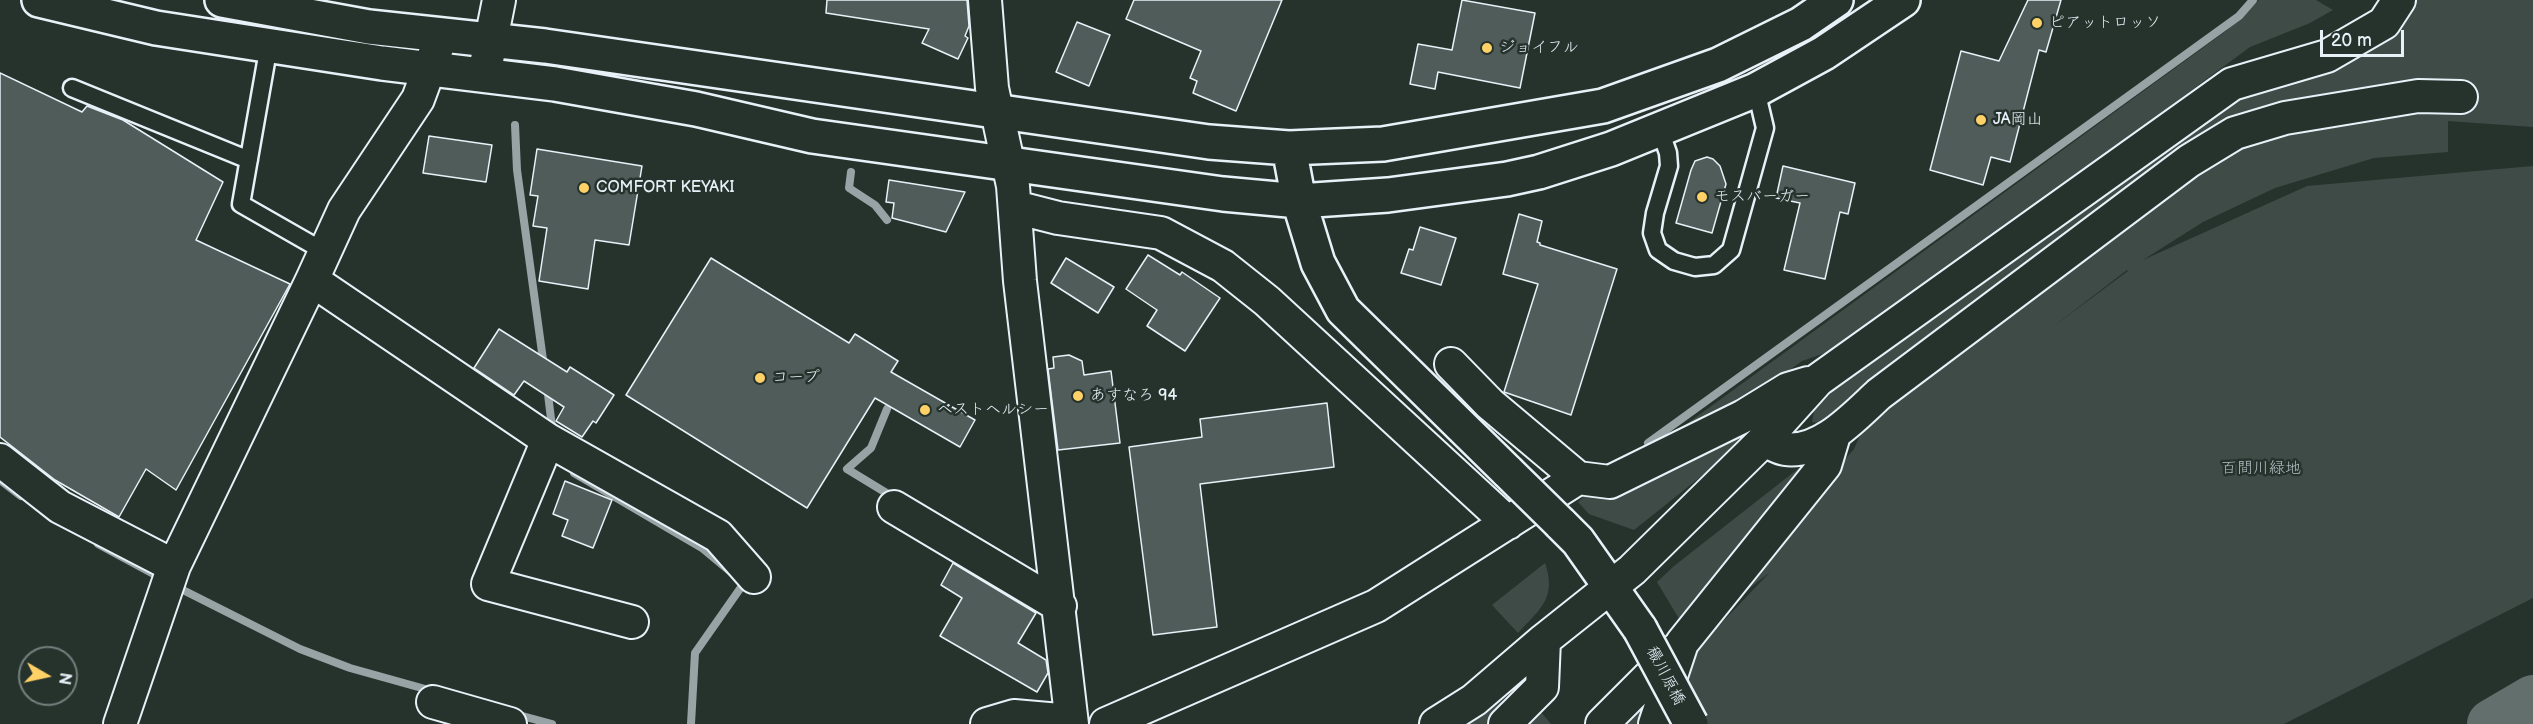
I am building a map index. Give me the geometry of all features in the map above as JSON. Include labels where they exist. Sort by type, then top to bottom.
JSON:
[{"type":"street","points":[[39,0],[156,28],[555,84],[696,109],[812,136],[1223,194],[1299,201],[1388,195],[1507,179],[1539,172],[1611,149],[1756,90],[1824,53],[1903,0]]},
{"type":"street","points":[[222,0],[369,27],[491,40],[1209,142],[1289,148],[1383,144],[1603,106],[1718,65],[1801,24],[1836,0]]},
{"type":"street","points":[[484,75],[499,0]]},
{"type":"street","points":[[985,0],[992,88],[1010,164],[1021,289],[1072,723],[1014,716],[987,724]]},
{"type":"street","points":[[1436,724],[1474,700],[1544,640],[1612,587],[1764,440],[1818,380],[2232,84],[2327,56],[2384,23],[2399,0]]},
{"type":"street","points":[[120,724],[174,566],[344,210],[418,99],[442,35]]},
{"type":"street","points":[[1764,440],[1784,448],[1800,449],[1834,435],[1879,394],[2179,168],[2235,133],[2285,118],[2418,96],[2462,97]]},
{"type":"street","name":"穝川原橋","points":[[1289,148],[1299,201],[1318,263],[1343,310],[1578,541],[1640,629],[1690,724]]},
{"type":"street","points":[[1015,207],[1059,218],[1161,233],[1223,266],[1267,301],[1508,523]]},
{"type":"street","points":[[319,266],[548,440],[718,536],[754,577]]},
{"type":"street","points":[[1451,364],[1490,404],[1578,478],[1610,482],[1744,416],[1788,389],[1818,380]]},
{"type":"street","points":[[1602,724],[1682,643],[1825,465],[1834,435]]},
{"type":"street","points":[[548,440],[488,584],[632,622]]},
{"type":"street","points":[[0,460],[60,507],[174,566]]},
{"type":"street","points":[[1106,724],[1376,606],[1578,478]]},
{"type":"street","points":[[894,507],[1060,606]]},
{"type":"street","points":[[1505,724],[1542,687],[1544,640]]},
{"type":"street","points":[[1655,724],[1682,643]]},
{"type":"street","points":[[433,702],[510,724]]},
{"type":"lane","points":[[269,45],[242,204],[319,266]]},
{"type":"lane","points":[[72,88],[249,160]]},
{"type":"lane","points":[[1660,130],[1668,153],[1669,166],[1654,213],[1652,233],[1658,250],[1674,261],[1695,267],[1714,265],[1731,250],[1765,128],[1756,90]]},
{"type":"green space","points":[[2259,0],[2316,0],[2333,10],[2310,23],[2250,47],[1845,346],[1802,361],[1777,379],[1666,443],[1655,447],[2226,31]]},
{"type":"green space","name":"百間川緑地","points":[[2415,0],[2533,0],[2533,127],[2448,121],[2448,152],[2374,158],[2275,188],[2203,222],[2143,260],[2307,186],[2533,166],[2533,598],[2284,724],[1613,724],[1693,653],[1770,572],[1725,608],[1721,604],[1854,449],[1868,417],[2281,103],[1862,394],[1818,423],[1812,422],[1814,411],[1833,391],[2244,97],[2393,33]],"holes":[[[2127,270],[2128,271],[2050,329]]]},
{"type":"green space","points":[[1761,421],[1733,451],[1634,530],[1589,514],[1578,502],[1590,491]]},
{"type":"green space","points":[[1808,461],[1681,622],[1657,582],[1674,566]]},
{"type":"green space","points":[[1545,563],[1549,585],[1548,594],[1539,610],[1518,633],[1492,605]]},
{"type":"green space","points":[[1499,700],[1505,707],[1486,724],[1465,724]]},
{"type":"green space","points":[[1540,711],[1551,724],[1523,724]]},
{"type":"building","points":[[827,0],[967,0],[969,26],[965,36],[968,38],[958,59],[922,43],[929,29],[826,13]]},
{"type":"building","points":[[1134,0],[1282,0],[1236,111],[1193,93],[1197,81],[1190,78],[1201,51],[1126,19]]},
{"type":"building","points":[[1462,0],[1535,13],[1520,88],[1438,72],[1435,89],[1410,84],[1418,44],[1452,50]]},
{"type":"building","points":[[2028,0],[2061,0],[2046,52],[2039,50],[2010,162],[1991,157],[1983,185],[1930,170],[1961,51],[1999,61]]},
{"type":"building","points":[[1077,22],[1110,35],[1089,86],[1056,72]]},
{"type":"building","points":[[0,73],[82,112],[87,106],[123,120],[223,182],[196,240],[290,284],[176,490],[146,469],[119,517],[55,480],[0,437]]},
{"type":"building","points":[[429,136],[492,145],[486,182],[423,173]]},
{"type":"building","points":[[537,149],[642,166],[629,245],[595,240],[588,289],[539,281],[547,228],[533,226],[538,196],[530,195]]},
{"type":"building","points":[[1707,157],[1720,166],[1726,184],[1712,233],[1676,223],[1695,161]]},
{"type":"building","points":[[1783,166],[1855,183],[1848,214],[1840,212],[1825,279],[1784,270],[1800,203],[1776,198]]},
{"type":"building","points":[[889,180],[965,192],[946,232],[892,218],[894,203],[886,202]]},
{"type":"building","points":[[1519,214],[1542,221],[1537,242],[1540,245],[1617,269],[1571,415],[1504,392],[1538,284],[1503,274]]},
{"type":"building","points":[[1420,227],[1456,238],[1441,285],[1401,273],[1409,249],[1413,250]]},
{"type":"building","points":[[1148,255],[1180,275],[1182,272],[1220,298],[1185,351],[1147,326],[1157,310],[1126,289]]},
{"type":"building","points":[[711,258],[849,343],[855,334],[898,361],[891,372],[975,420],[960,447],[875,398],[807,508],[626,395]]},
{"type":"building","points":[[1066,258],[1114,287],[1098,313],[1051,283]]},
{"type":"building","points":[[499,329],[567,372],[570,367],[614,395],[596,423],[593,421],[582,437],[556,421],[564,407],[524,381],[514,395],[474,368]]},
{"type":"building","name":"あすなろ 94","points":[[1069,355],[1082,361],[1084,375],[1111,371],[1120,443],[1058,450],[1048,369],[1054,368],[1053,357]]},
{"type":"building","points":[[1327,403],[1334,467],[1200,484],[1217,627],[1153,635],[1129,447],[1202,437],[1200,419]]},
{"type":"building","points":[[565,481],[612,500],[593,548],[562,536],[568,520],[553,514]]},
{"type":"building","points":[[953,563],[1036,613],[1018,643],[1046,660],[1048,673],[1037,692],[940,636],[962,598],[941,585]]},
{"type":"waterway","points":[[1648,443],[2239,16],[2253,0]]},
{"type":"waterway","points":[[515,125],[517,170],[544,367]]},
{"type":"waterway","points":[[851,172],[849,188],[875,205],[887,220]]},
{"type":"waterway","points":[[547,386],[552,427]]},
{"type":"waterway","points":[[887,409],[871,448],[847,469],[893,497]]},
{"type":"waterway","points":[[574,473],[702,548],[744,583],[695,653],[691,724]]},
{"type":"waterway","points":[[0,480],[21,496]]},
{"type":"waterway","points":[[98,544],[161,578]]},
{"type":"waterway","points":[[177,587],[300,649],[350,668],[436,692]]},
{"type":"waterway","points":[[2492,724],[2533,700]]},
{"type":"waterway","points":[[515,714],[552,724]]},
{"type":"place","name":"ピアットロッソ","points":[[2037,23]]},
{"type":"place","name":"ジョイフル","points":[[1487,48]]},
{"type":"place","name":"JA岡山","points":[[1981,120]]},
{"type":"place","name":"COMFORT KEYAKI","points":[[584,188]]},
{"type":"place","name":"モスバーガー","points":[[1702,197]]},
{"type":"place","name":"コープ","points":[[760,378]]},
{"type":"place","name":"あすなろ 94","points":[[1078,396]]},
{"type":"place","name":"ベストヘルシー","points":[[925,410]]}]
